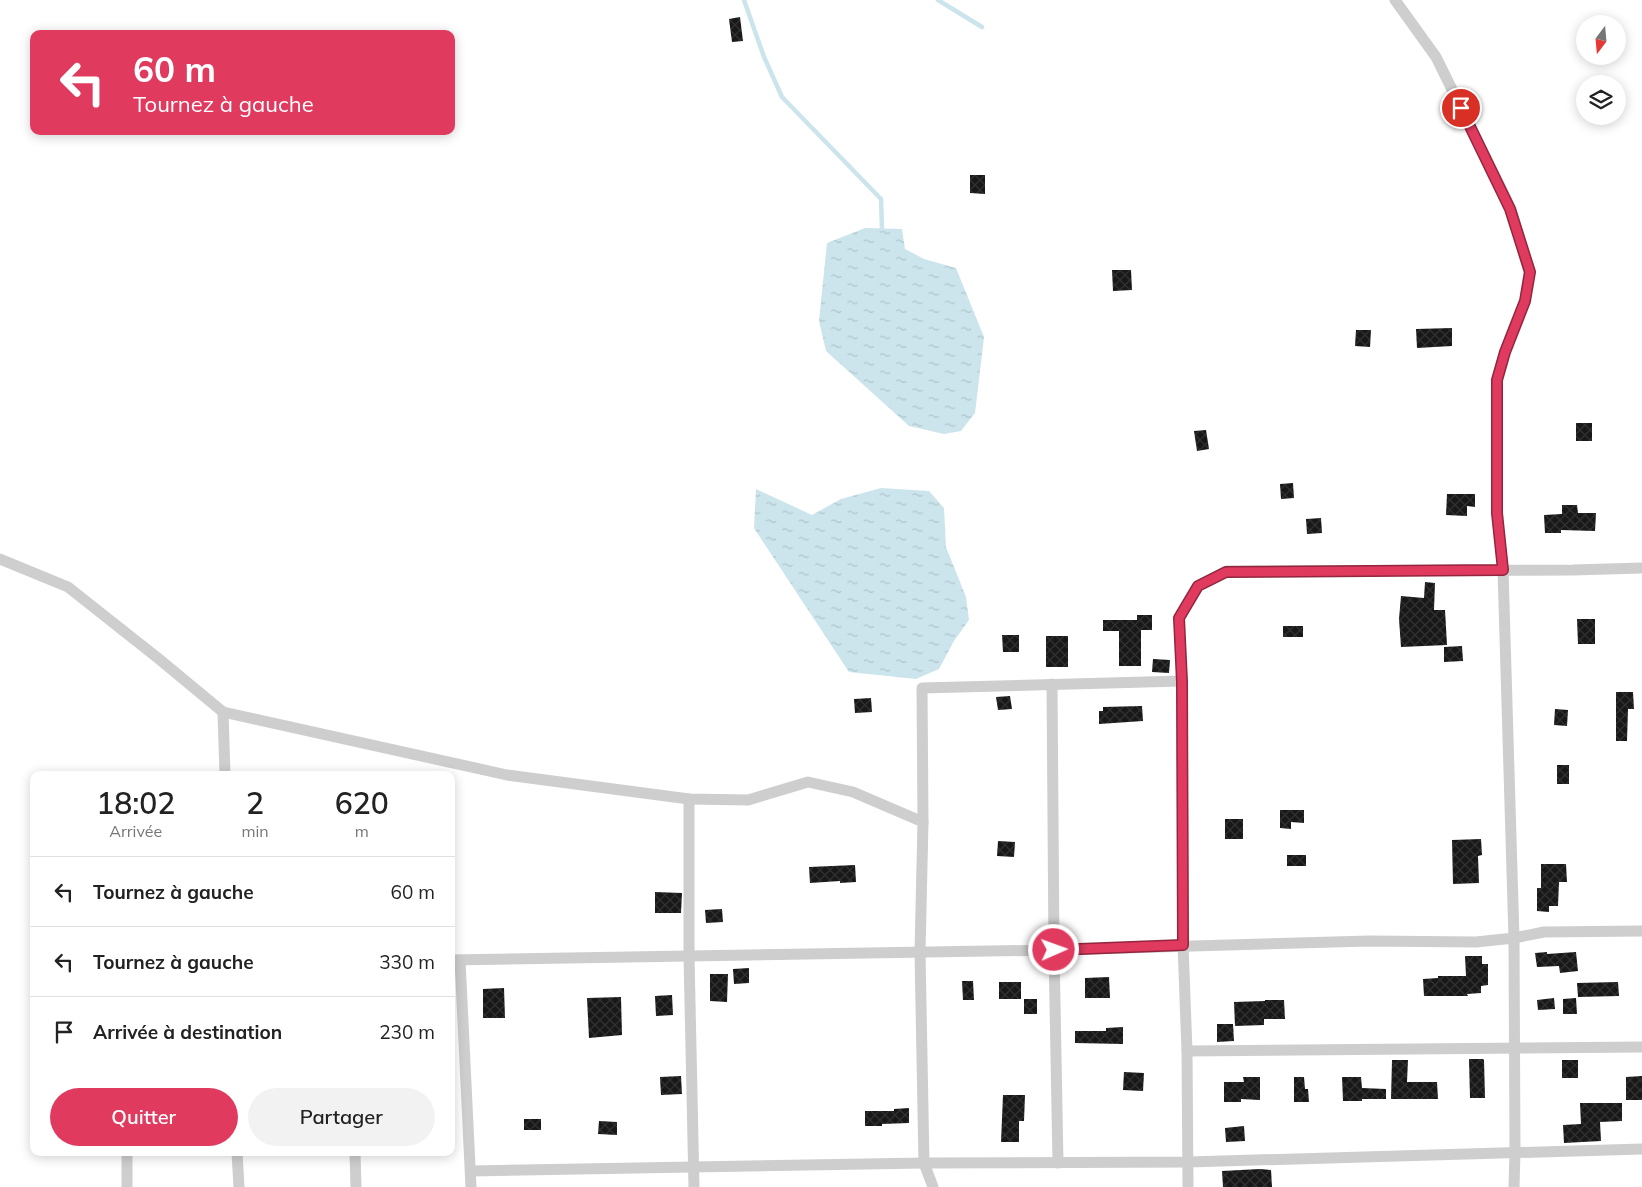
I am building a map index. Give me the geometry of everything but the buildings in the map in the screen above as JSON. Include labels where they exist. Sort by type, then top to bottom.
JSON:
[{"type":"street","points":[[1395,0],[1436,57],[1510,209],[1530,272],[1525,301],[1505,352],[1497,380],[1497,513],[1503,570],[1514,938],[1514,1187]]},
{"type":"street","points":[[0,559],[68,587],[223,712],[507,775],[689,799],[748,800],[808,782],[854,792],[922,822]]},
{"type":"street","points":[[1188,1187],[1187,1051],[1183,945],[1182,682],[1179,618],[1198,586],[1226,572],[1642,568]]},
{"type":"street","points":[[933,1187],[924,1163],[920,952],[922,688],[1182,682]]},
{"type":"street","points":[[1052,684],[1058,1163]]},
{"type":"street","points":[[223,712],[225,771]]},
{"type":"street","points":[[689,799],[689,956],[694,1187]]},
{"type":"street","points":[[471,1187],[456,960],[1054,950],[1368,941],[1476,942],[1514,938],[1544,932],[1642,931]]},
{"type":"street","points":[[1187,1051],[1642,1046]]},
{"type":"street","points":[[471,1171],[924,1163],[1188,1162],[1642,1149]]},
{"type":"street","points":[[127,1156],[127,1187]]},
{"type":"street","points":[[237,1156],[239,1187]]},
{"type":"street","points":[[355,1156],[356,1187]]},
{"type":"water","points":[[865,228],[902,229],[905,249],[924,259],[956,268],[984,337],[975,413],[961,431],[944,434],[909,426],[826,351],[819,321],[827,243]]},
{"type":"water","points":[[881,488],[929,491],[944,508],[946,547],[966,597],[969,620],[954,641],[939,669],[916,679],[849,672],[754,528],[756,489],[812,515],[841,499]]},
{"type":"waterway","points":[[744,0],[764,57],[782,97],[881,199],[882,229]]},
{"type":"waterway","points":[[938,0],[982,27]]},
{"type":"route","points":[[1054,950],[1183,945],[1182,682],[1179,618],[1198,586],[1226,572],[1503,570],[1497,513],[1497,380],[1505,352],[1525,301],[1530,272],[1510,209],[1461,108]]}]
